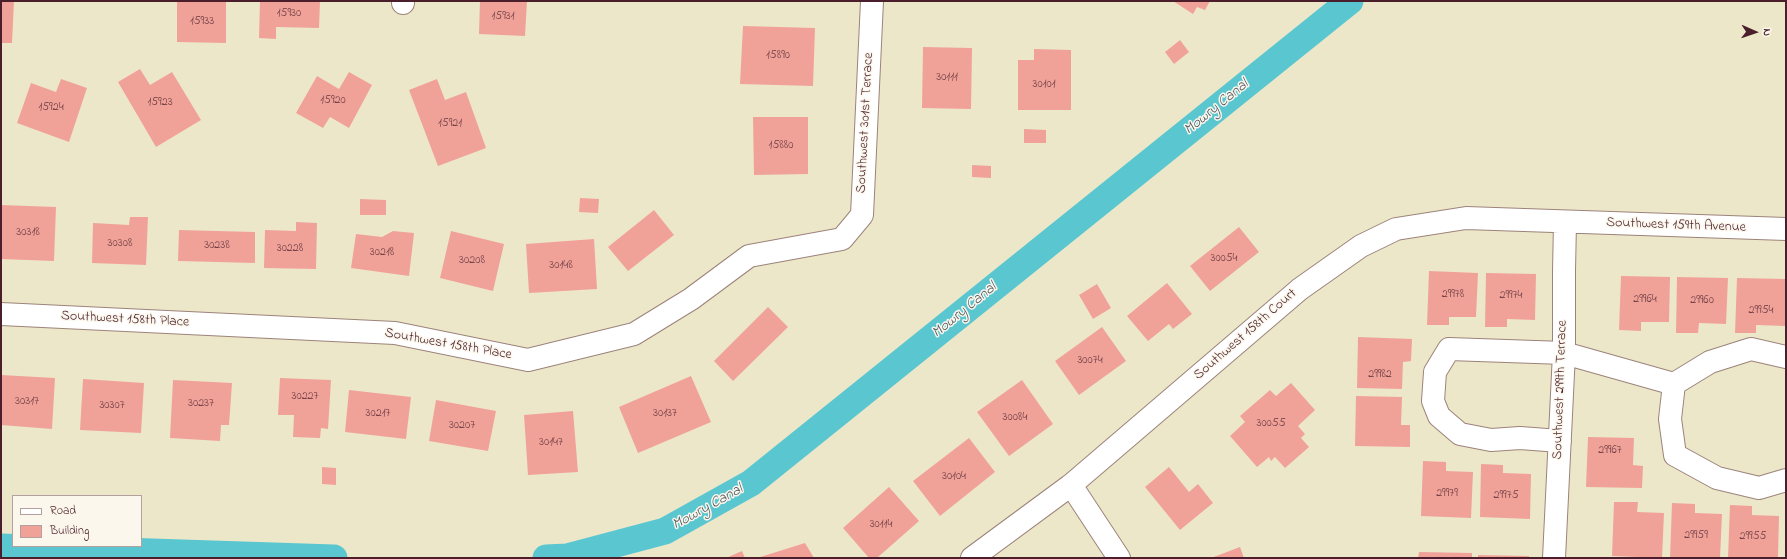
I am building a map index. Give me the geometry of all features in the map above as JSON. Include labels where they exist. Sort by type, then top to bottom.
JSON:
[{"type":"street","name":"Southwest 301st Terrace","points":[[842,238],[862,215],[872,1]]},
{"type":"street","name":"Southwest 158th Court","points":[[972,558],[1071,485],[1300,289],[1361,246],[1396,229],[1466,218],[1565,222]]},
{"type":"street","name":"Southwest 159th Avenue","points":[[1565,222],[1786,229]]},
{"type":"street","name":"Southwest 299th Terrace","points":[[1554,558],[1564,353],[1565,222]]},
{"type":"street","name":"Southwest 158th Place","points":[[1,314],[395,333],[528,360],[634,334],[691,299],[749,256],[842,238]]},
{"type":"street","points":[[1560,441],[1520,438],[1491,440],[1460,434],[1439,416],[1433,401],[1435,372],[1449,349],[1564,353],[1674,384],[1710,362],[1751,349],[1786,357]]},
{"type":"street","points":[[1674,384],[1670,419],[1675,455],[1717,478],[1759,488],[1786,480]]},
{"type":"street","points":[[1071,485],[1119,558]]},
{"type":"building","points":[[1,1],[14,1],[12,43],[1,43]]},
{"type":"building","points":[[177,1],[226,1],[226,43],[177,42]]},
{"type":"building","points":[[260,1],[320,1],[319,28],[276,27],[276,39],[259,38]]},
{"type":"building","points":[[480,1],[527,1],[525,36],[479,34]]},
{"type":"building","points":[[1173,1],[1210,1],[1205,10],[1197,7],[1193,14]]},
{"type":"building","points":[[743,26],[815,28],[813,86],[740,84]]},
{"type":"building","points":[[1180,40],[1189,52],[1174,64],[1165,52]]},
{"type":"building","points":[[923,47],[972,48],[971,109],[922,108]]},
{"type":"building","points":[[1034,49],[1071,50],[1071,110],[1018,110],[1018,60],[1034,60]]},
{"type":"building","points":[[140,69],[150,85],[172,72],[201,120],[156,147],[118,82]]},
{"type":"building","points":[[349,72],[372,85],[349,128],[330,117],[323,128],[296,113],[317,76],[339,89]]},
{"type":"building","points":[[61,79],[87,88],[69,142],[17,123],[31,83],[56,92]]},
{"type":"building","points":[[437,79],[445,100],[466,92],[486,148],[438,166],[409,90]]},
{"type":"building","points":[[753,117],[808,117],[808,174],[754,175]]},
{"type":"building","points":[[1024,129],[1046,130],[1046,143],[1024,143]]},
{"type":"building","points":[[972,165],[991,166],[991,178],[972,177]]},
{"type":"building","points":[[580,198],[599,199],[598,213],[579,212]]},
{"type":"building","points":[[360,199],[386,200],[386,215],[360,215]]},
{"type":"building","points":[[1,205],[56,207],[54,261],[1,259]]},
{"type":"building","points":[[654,210],[674,235],[628,271],[608,247]]},
{"type":"building","points":[[130,217],[148,217],[146,265],[92,263],[93,223],[129,225]]},
{"type":"building","points":[[296,222],[317,223],[316,269],[264,268],[265,230],[296,231]]},
{"type":"building","points":[[1239,227],[1259,252],[1210,291],[1190,266]]},
{"type":"building","points":[[179,230],[255,232],[255,263],[178,261]]},
{"type":"building","points":[[393,231],[414,233],[409,276],[351,268],[356,234],[382,237]]},
{"type":"building","points":[[451,231],[504,244],[493,291],[440,278]]},
{"type":"building","points":[[594,239],[597,289],[529,293],[526,244]]},
{"type":"building","points":[[1429,271],[1478,273],[1476,317],[1449,317],[1449,325],[1427,325]]},
{"type":"building","points":[[1486,273],[1536,274],[1535,320],[1507,319],[1507,327],[1485,327]]},
{"type":"building","points":[[1621,276],[1670,277],[1669,322],[1641,322],[1641,331],[1619,330]]},
{"type":"building","points":[[1677,277],[1728,278],[1726,324],[1699,323],[1698,333],[1676,333]]},
{"type":"building","points":[[1737,278],[1786,279],[1785,326],[1756,325],[1756,333],[1735,333]]},
{"type":"building","points":[[1167,283],[1192,314],[1173,329],[1169,324],[1148,341],[1127,316]]},
{"type":"building","points":[[1097,284],[1111,308],[1093,319],[1079,295]]},
{"type":"building","points":[[768,307],[788,327],[733,381],[714,361]]},
{"type":"building","points":[[1102,327],[1126,361],[1079,395],[1055,361]]},
{"type":"building","points":[[1358,337],[1412,339],[1411,361],[1403,362],[1402,389],[1357,388]]},
{"type":"building","points":[[1,375],[55,378],[52,429],[1,425]]},
{"type":"building","points":[[691,376],[711,422],[638,453],[619,407]]},
{"type":"building","points":[[280,378],[331,380],[328,429],[321,428],[320,438],[293,437],[294,415],[278,415]]},
{"type":"building","points":[[83,379],[144,383],[141,433],[80,430]]},
{"type":"building","points":[[173,380],[232,383],[229,425],[221,425],[220,441],[170,438]]},
{"type":"building","points":[[1022,380],[1053,424],[1009,456],[977,412]]},
{"type":"building","points":[[1291,383],[1315,410],[1298,426],[1305,434],[1301,438],[1309,447],[1285,468],[1275,457],[1271,461],[1269,457],[1257,467],[1230,436],[1245,422],[1240,416],[1270,390],[1276,396]]},
{"type":"building","points":[[349,390],[411,397],[406,439],[345,432]]},
{"type":"building","points":[[1356,396],[1402,397],[1401,425],[1410,425],[1410,447],[1355,446]]},
{"type":"building","points":[[436,400],[496,411],[488,451],[429,441]]},
{"type":"building","points":[[573,411],[578,472],[528,475],[524,415]]},
{"type":"building","points":[[1588,437],[1634,438],[1633,465],[1643,466],[1642,488],[1586,487]]},
{"type":"building","points":[[969,438],[995,472],[940,516],[913,481]]},
{"type":"building","points":[[1423,461],[1446,462],[1446,471],[1473,472],[1471,518],[1421,516]]},
{"type":"building","points":[[1481,464],[1503,465],[1503,473],[1531,474],[1530,519],[1480,517]]},
{"type":"building","points":[[322,467],[336,468],[336,485],[322,484]]},
{"type":"building","points":[[1169,467],[1189,492],[1198,484],[1213,503],[1180,530],[1145,487]]},
{"type":"building","points":[[889,487],[919,521],[877,558],[869,558],[843,528]]},
{"type":"building","points":[[1614,502],[1638,502],[1637,512],[1664,513],[1662,558],[1612,556]]},
{"type":"building","points":[[1672,503],[1695,504],[1695,513],[1722,514],[1720,558],[1670,558]]},
{"type":"building","points":[[1730,505],[1752,506],[1752,515],[1779,516],[1778,558],[1728,558]]},
{"type":"building","points":[[805,543],[814,558],[757,558]]},
{"type":"building","points":[[1240,547],[1244,558],[1211,558]]},
{"type":"building","points":[[742,551],[745,558],[726,558]]},
{"type":"building","points":[[1419,552],[1472,553],[1472,558],[1418,558]]},
{"type":"building","points":[[1478,555],[1529,556],[1529,558],[1478,558]]},
{"type":"waterway","name":"Mowry Canal","points":[[546,558],[567,557],[665,531],[751,483],[1350,1]]},
{"type":"waterway","name":"Mowry Canal","points":[[1,547],[334,558]]}]
